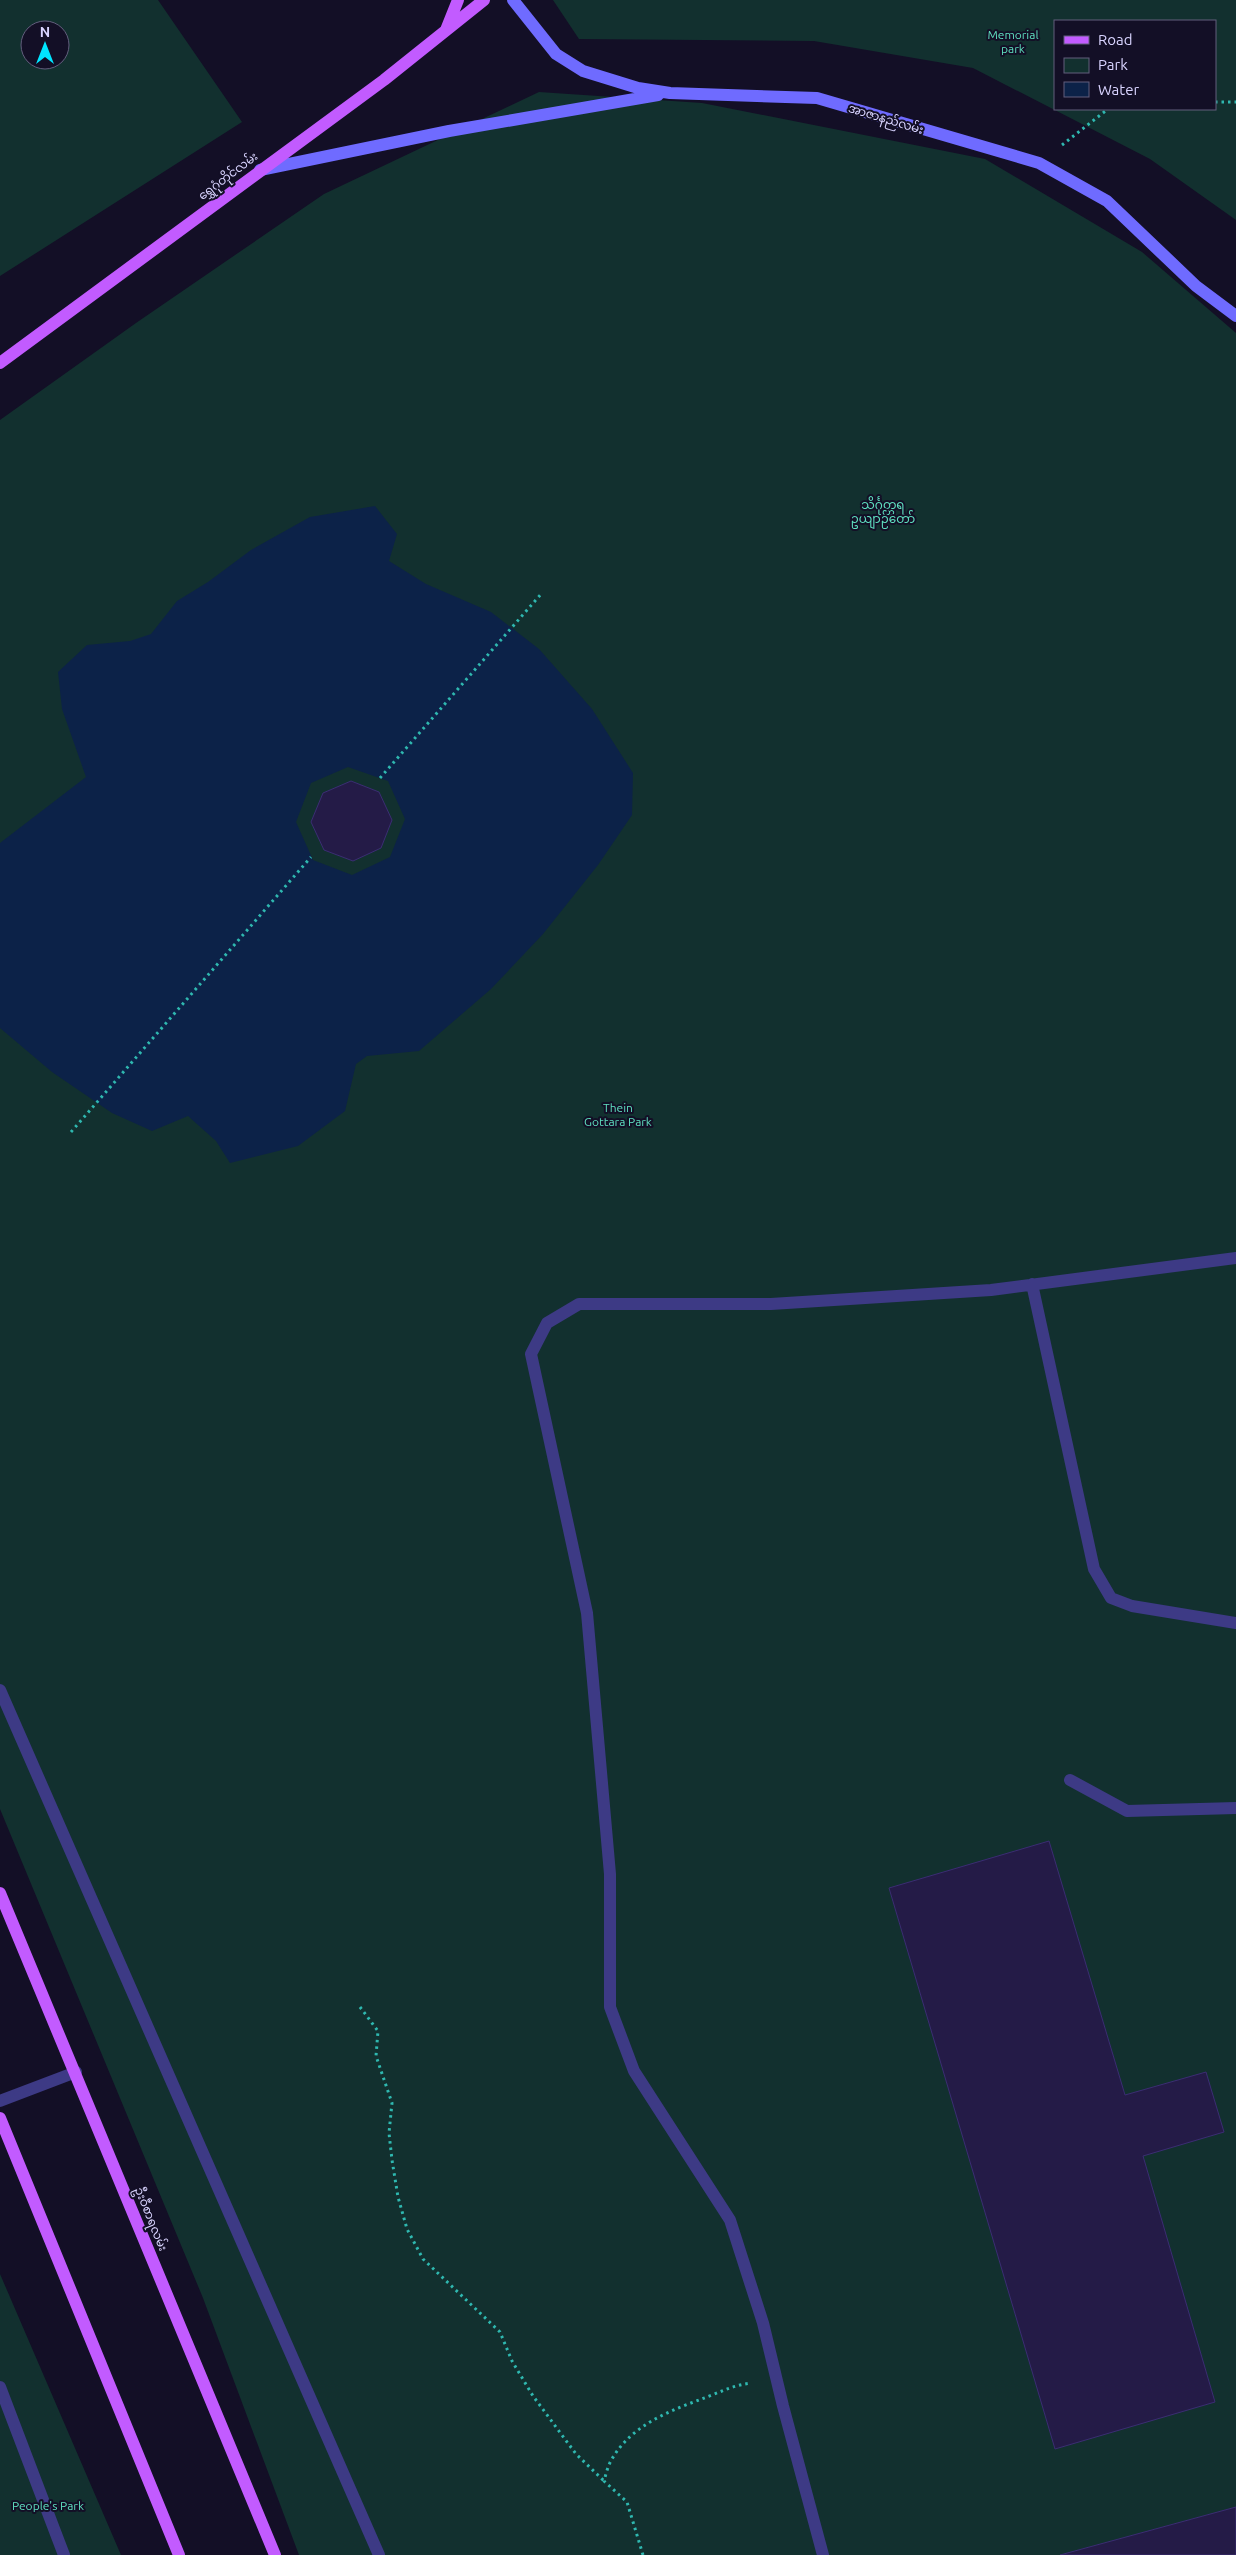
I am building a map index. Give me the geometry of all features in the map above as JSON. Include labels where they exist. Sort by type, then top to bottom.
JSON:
[{"type":"main road","points":[[445,32],[458,0]]},
{"type":"main road","name":"ရွှေဂုံတိုင်လမ်း","points":[[0,363],[351,104],[484,0]]},
{"type":"main road","name":"အာဇာနည်လမ်း","points":[[513,0],[556,54],[583,71],[638,88],[670,93],[816,98],[1040,163],[1107,201],[1196,286],[1236,316]]},
{"type":"main road","points":[[258,171],[449,130],[670,93]]},
{"type":"main road","name":"ဦးဝီစာရလမ်း","points":[[0,1893],[76,2072],[274,2555]]},
{"type":"main road","points":[[0,2118],[179,2555]]},
{"type":"lane","points":[[823,2555],[776,2379],[764,2323],[730,2220],[634,2071],[610,2007],[610,1874],[588,1613],[531,1354],[547,1323],[580,1304],[772,1304],[991,1290],[1236,1258]]},
{"type":"lane","points":[[1032,1284],[1094,1569],[1111,1598],[1132,1606],[1236,1623]]},
{"type":"lane","points":[[0,1690],[379,2555]]},
{"type":"lane","points":[[1070,1780],[1127,1811],[1236,1808]]},
{"type":"lane","points":[[0,2101],[76,2072]]},
{"type":"lane","points":[[0,2387],[64,2555]]},
{"type":"path","points":[[1216,102],[1236,102]]},
{"type":"path","points":[[1040,163],[1107,110]]},
{"type":"path","points":[[380,778],[542,593]]},
{"type":"path","points":[[71,1132],[312,857]]},
{"type":"path","points":[[360,2008],[378,2031],[376,2056],[392,2103],[389,2133],[392,2160],[398,2197],[407,2229],[423,2259],[500,2332],[512,2361],[532,2396],[576,2454],[627,2502],[642,2555]]},
{"type":"path","points":[[604,2480],[612,2459],[630,2438],[649,2422],[670,2410],[738,2384],[776,2379]]},
{"type":"green space","points":[[0,0],[158,0],[242,122],[0,276]]},
{"type":"green space","name":"Memorial park","points":[[553,0],[1236,0],[1236,220],[1150,159],[1055,110],[1216,110],[1216,20],[1054,20],[1054,110],[973,68],[814,41],[579,39]]},
{"type":"green space","name":"Thein Gottara Park","points":[[539,92],[702,103],[985,159],[1142,252],[1236,333],[1236,2555],[299,2555],[203,2298],[0,1809],[0,420],[136,323],[324,194]]},
{"type":"green space","name":"People's Park","points":[[0,2274],[121,2555],[0,2555]]},
{"type":"water","points":[[375,506],[397,534],[389,561],[426,584],[491,612],[539,649],[592,709],[633,773],[632,815],[598,865],[543,934],[491,989],[419,1051],[367,1056],[356,1064],[345,1111],[298,1146],[230,1163],[216,1141],[188,1116],[152,1131],[112,1113],[52,1072],[0,1028],[0,843],[86,777],[62,709],[58,672],[87,645],[130,641],[151,634],[177,601],[208,582],[251,550],[310,517]],"holes":[[[348,767],[388,781],[405,819],[390,857],[352,875],[313,860],[296,822],[311,783]]]},
{"type":"building","points":[[351,781],[379,792],[392,820],[381,848],[353,861],[324,850],[311,822],[323,793]]},
{"type":"building","points":[[1049,1841],[1125,2095],[1206,2072],[1224,2132],[1143,2156],[1215,2402],[1055,2449],[889,1888]]},
{"type":"building","points":[[1236,2507],[1236,2555],[1060,2555]]},
{"type":"park label","name":"သိင်္ဂုတ္တရ ဥယျာဉ်တော်","points":[[883,512]]}]
